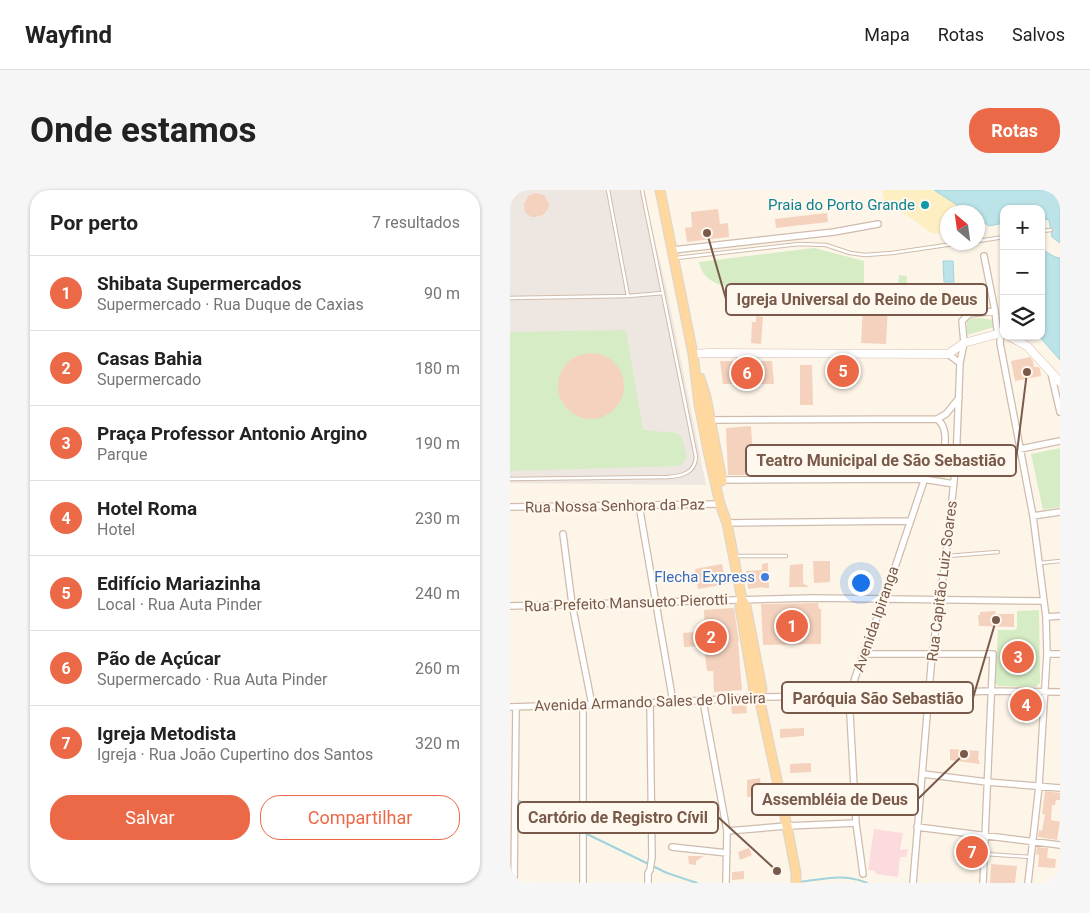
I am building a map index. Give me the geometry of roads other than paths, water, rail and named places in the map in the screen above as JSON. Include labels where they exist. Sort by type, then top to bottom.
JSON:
[{"type":"main road","points":[[660,190],[693,354],[699,404],[720,504],[727,523],[734,556],[742,600],[740,607],[754,690],[759,697],[787,826],[796,873],[796,883]]},
{"type":"main road","points":[[693,354],[948,354],[964,343],[1000,336]]},
{"type":"main road","points":[[1015,340],[1027,346],[1060,382]]},
{"type":"main road","points":[[693,354],[706,397],[726,504],[727,523]]},
{"type":"main road","points":[[796,873],[800,883]]},
{"type":"street","points":[[674,254],[834,232],[878,224]]},
{"type":"street","points":[[984,256],[997,329],[1000,331]]},
{"type":"street","name":"Rua Capitão Luiz Soares","points":[[913,883],[932,655],[941,599],[956,462],[960,364],[964,343],[962,320],[969,314],[995,311]]},
{"type":"street","points":[[1002,340],[1000,344],[1034,516],[1046,618],[1047,654],[1039,786],[1028,883]]},
{"type":"street","points":[[948,354],[960,364]]},
{"type":"street","points":[[1051,372],[1060,412]]},
{"type":"street","points":[[699,404],[704,417],[710,421],[938,419],[946,414],[959,398]]},
{"type":"street","points":[[938,419],[943,424],[945,430],[944,455],[956,462],[1060,442]]},
{"type":"street","name":"Avenida Ipiranga","points":[[863,874],[856,823],[849,696],[884,600],[923,479],[933,454],[944,455]]},
{"type":"street","points":[[721,480],[923,479],[954,484]]},
{"type":"street","name":"Rua Nossa Senhora da Paz","points":[[510,507],[720,504]]},
{"type":"street","points":[[639,505],[673,702]]},
{"type":"street","points":[[1034,516],[1060,512]]},
{"type":"street","points":[[727,523],[909,521]]},
{"type":"street","points":[[563,534],[572,604],[592,706]]},
{"type":"street","name":"Rua Prefeito Mansueto Pierotti","points":[[510,606],[812,598],[1043,601]]},
{"type":"street","points":[[1046,618],[1060,616]]},
{"type":"street","points":[[863,654],[993,654],[983,883]]},
{"type":"street","points":[[1047,654],[1060,654]]},
{"type":"street","name":"Avenida Armando Sales de Oliveira","points":[[513,707],[592,706],[759,697],[991,691],[1060,692]]},
{"type":"street","points":[[704,701],[727,831],[726,881]]},
{"type":"street","points":[[648,883],[648,873],[652,857],[650,703]]},
{"type":"street","points":[[583,705],[583,883]]},
{"type":"street","points":[[513,707],[514,883]]},
{"type":"street","points":[[923,774],[1060,788]]},
{"type":"street","points":[[854,795],[921,794]]},
{"type":"street","points":[[727,831],[856,823]]},
{"type":"street","points":[[917,827],[1060,845]]},
{"type":"street","points":[[672,847],[727,853]]},
{"type":"lane","points":[[608,190],[628,296]]},
{"type":"lane","points":[[510,479],[668,477],[679,476],[691,470],[695,464],[696,457],[642,190]]},
{"type":"lane","points":[[1045,231],[1051,230]]},
{"type":"lane","points":[[985,240],[1000,238]]},
{"type":"lane","points":[[674,254],[805,244],[826,246],[865,256],[940,246]]},
{"type":"lane","points":[[510,298],[628,296],[663,293]]},
{"type":"lane","points":[[946,556],[998,552]]},
{"type":"lane","points":[[734,556],[786,556]]},
{"type":"lane","points":[[1041,564],[1060,561]]},
{"type":"lane","points":[[984,854],[1031,857]]},
{"type":"water","points":[[934,190],[1060,190],[1060,243],[1052,237],[1049,220],[1045,219],[1045,205],[1000,205],[1000,224],[989,226],[985,223],[985,205],[957,205]]},
{"type":"water","points":[[1045,251],[1060,258],[1060,360],[1042,340],[1045,340]]},
{"type":"water","points":[[943,261],[953,261],[954,282],[944,282]]},
{"type":"waterway","points":[[517,800],[667,873],[697,883]]},
{"type":"waterway","points":[[800,882],[842,877],[867,883]]},
{"type":"place","name":"Praia do Porto Grande","points":[[925,205]]},
{"type":"place","name":"Igreja Universal do Reino de Deus","points":[[707,233]]},
{"type":"place","name":"Edifício Mariazinha","points":[[843,371]]},
{"type":"place","name":"Teatro Municipal de São Sebastião","points":[[1027,372]]},
{"type":"place","name":"Pão de Açúcar","points":[[747,373]]},
{"type":"place","name":"Flecha Express","points":[[765,577]]},
{"type":"place","name":"Paróquia São Sebastião","points":[[996,620]]},
{"type":"place","name":"Shibata Supermercados","points":[[792,626]]},
{"type":"place","name":"Casas Bahia","points":[[711,637]]},
{"type":"place","name":"Praça Professor Antonio Argino","points":[[1018,657]]},
{"type":"place","name":"Hotel Roma","points":[[1026,705]]},
{"type":"place","name":"Assembléia de Deus","points":[[964,754]]},
{"type":"place","name":"Igreja Metodista","points":[[972,852]]},
{"type":"place","name":"Cartório de Registro Cívil","points":[[777,871]]}]
